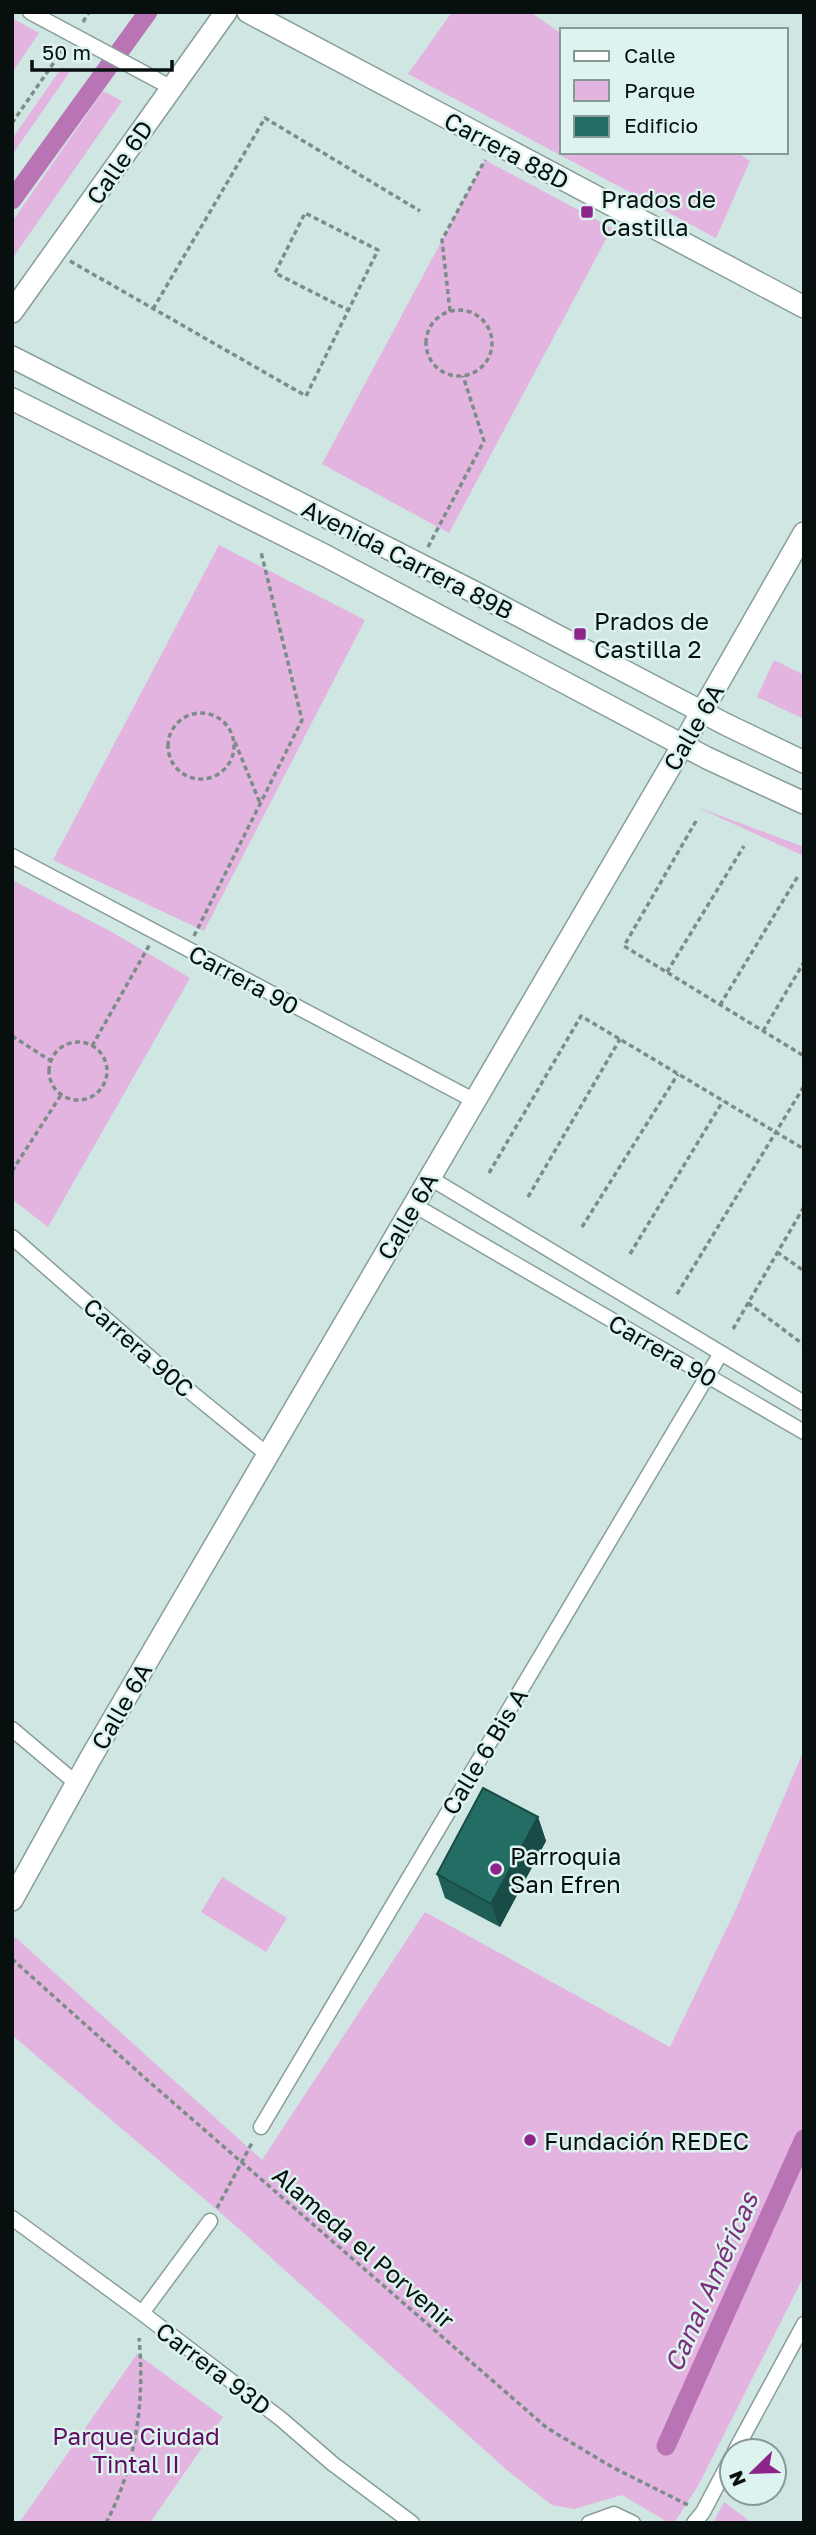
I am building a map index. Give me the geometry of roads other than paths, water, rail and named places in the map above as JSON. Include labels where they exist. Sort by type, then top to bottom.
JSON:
[{"type":"street","points":[[30,12],[172,88]]},
{"type":"street","name":"Calle 6D","points":[[12,312],[226,12]]},
{"type":"street","name":"Carrera 88D","points":[[248,12],[804,307]]},
{"type":"street","name":"Avenida Carrera 89B","points":[[12,357],[804,762]]},
{"type":"street","name":"Avenida Carrera 89B","points":[[12,399],[326,556],[683,745],[804,803]]},
{"type":"street","name":"Calle 6A","points":[[12,1900],[76,1783],[683,745],[804,533]]},
{"type":"street","name":"Carrera 90","points":[[12,856],[475,1101]]},
{"type":"street","name":"Carrera 90","points":[[430,1178],[804,1403]]},
{"type":"street","name":"Carrera 90","points":[[414,1205],[804,1432]]},
{"type":"street","name":"Carrera 90C","points":[[12,1237],[171,1376],[268,1455]]},
{"type":"street","name":"Calle 6 Bis A","points":[[261,2127],[721,1353]]},
{"type":"street","points":[[12,1729],[76,1783]]},
{"type":"street","name":"Carrera 93D","points":[[12,2218],[142,2313],[412,2523]]},
{"type":"street","points":[[142,2313],[210,2221]]},
{"type":"street","points":[[743,2437],[804,2323]]},
{"type":"street","points":[[698,2517],[718,2482]]},
{"type":"street","points":[[589,2523],[609,2514],[619,2515],[633,2523]]},
{"type":"waterway","points":[[12,200],[148,12]]},
{"type":"waterway","name":"Canal Américas","points":[[666,2446],[804,2139]]},
{"type":"place","name":"Prados de Castilla","points":[[587,212]]},
{"type":"place","name":"Prados de Castilla 2","points":[[580,634]]},
{"type":"place","name":"Parroquia San Efren","points":[[496,1869]]},
{"type":"place","name":"Fundación REDEC","points":[[530,2140]]},
{"type":"park label","name":"Parque Ciudad Tintal II","points":[[136,2449]]}]
